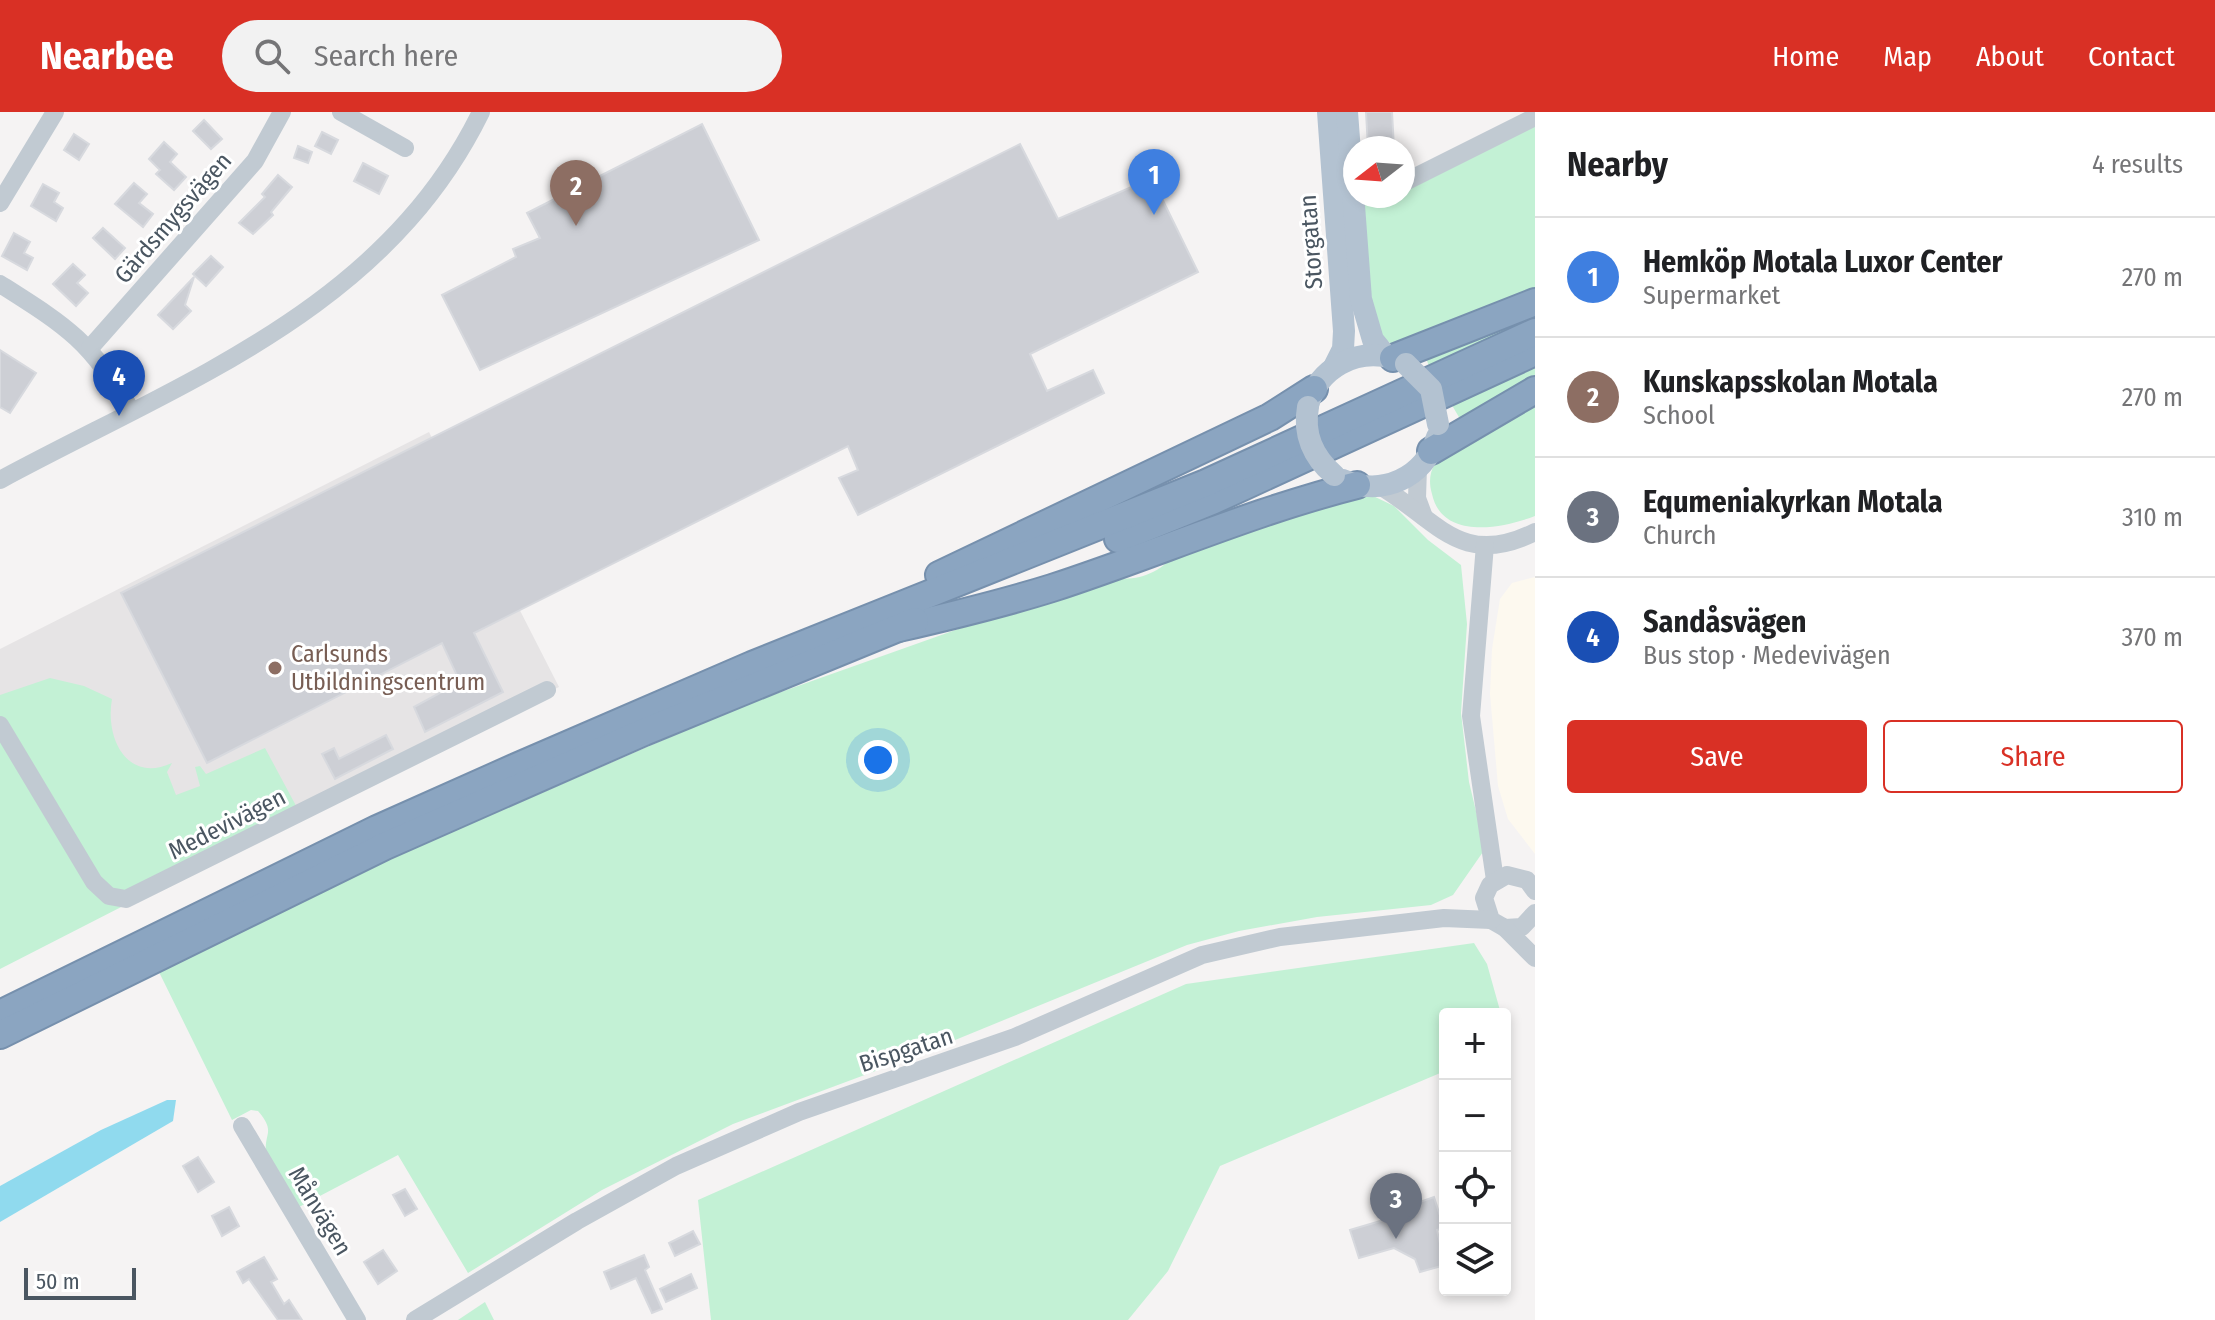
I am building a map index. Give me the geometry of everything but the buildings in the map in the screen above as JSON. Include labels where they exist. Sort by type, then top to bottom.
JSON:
[{"type":"highway","points":[[1395,359],[1535,302]]},
{"type":"highway","points":[[0,1014],[377,829],[752,665],[1206,483],[1535,332]]},
{"type":"highway","points":[[0,1035],[385,846],[644,732],[1212,501],[1535,352]]},
{"type":"highway","points":[[1425,460],[1535,390]]},
{"type":"highway","points":[[752,665],[1311,398]]},
{"type":"highway","points":[[892,630],[981,609],[1053,587],[1357,482]]},
{"type":"main road","name":"Storgatan","points":[[1328,112],[1344,331],[1343,349],[1334,367]]},
{"type":"main road","name":"Storgatan","points":[[1347,112],[1361,299],[1373,340],[1395,359]]},
{"type":"main road","points":[[1359,356],[1395,359],[1431,389],[1438,424],[1425,460],[1401,481],[1357,482],[1322,463],[1309,441],[1311,398],[1334,367],[1359,356]]},
{"type":"street","points":[[0,203],[55,112]]},
{"type":"street","name":"Gärdsmygsvägen","points":[[90,348],[255,161],[282,112]]},
{"type":"street","points":[[341,112],[405,148]]},
{"type":"street","points":[[0,480],[266,338],[339,289],[379,253],[419,209],[462,149],[481,112]]},
{"type":"street","points":[[1415,177],[1535,117]]},
{"type":"street","points":[[0,284],[67,327],[90,348],[131,410]]},
{"type":"street","points":[[1424,517],[1417,498],[1425,460]]},
{"type":"street","points":[[1357,482],[1424,517],[1446,535],[1485,545],[1516,541],[1535,532]]},
{"type":"street","points":[[1485,545],[1471,716],[1495,880]]},
{"type":"street","name":"Medevivägen","points":[[0,725],[94,882],[109,896],[126,899],[547,690]]},
{"type":"street","points":[[1487,821],[1530,884]]},
{"type":"street","points":[[1530,884],[1507,875],[1495,880],[1484,898],[1498,924],[1535,958]]},
{"type":"street","name":"Bispgatan","points":[[1444,918],[1484,898]]},
{"type":"street","name":"Bispgatan","points":[[415,1320],[577,1221],[676,1166],[799,1112],[1015,1037],[1167,968],[1225,949],[1280,937],[1444,918],[1498,924],[1532,918]]},
{"type":"street","points":[[1532,918],[1535,940]]},
{"type":"street","name":"Månvägen","points":[[242,1126],[357,1320]]},
{"type":"shaded area","name":"Carlsunds Utbildningscentrum","points":[[429,432],[559,687],[138,894],[0,730],[0,649]]},
{"type":"shaded area","points":[[1535,577],[1535,854],[1508,819],[1498,786],[1490,694],[1492,649],[1500,599],[1512,583]]},
{"type":"green space","points":[[1525,112],[1535,112],[1535,516],[1491,527],[1461,525],[1448,519],[1438,509],[1430,479],[1435,464],[1470,436],[1429,366],[1420,343],[1394,346],[1381,336],[1374,318],[1360,208],[1415,208],[1415,181],[1526,120]]},
{"type":"green space","points":[[1369,494],[1394,506],[1428,540],[1461,565],[1467,624],[1461,713],[1469,782],[1485,849],[1453,895],[1431,905],[1317,917],[1239,931],[1187,945],[921,1054],[733,1124],[602,1190],[468,1273],[398,1155],[297,1208],[267,1157],[267,1124],[258,1111],[251,1110],[232,1120],[158,970],[364,870],[739,707],[1107,576],[1126,579],[1145,575],[1162,566],[1176,552],[1333,498]]},
{"type":"green space","points":[[50,678],[84,686],[112,699],[112,728],[122,753],[142,767],[156,768],[172,763],[167,772],[176,795],[200,786],[195,767],[200,766],[206,774],[265,748],[301,815],[0,969],[0,695]]},
{"type":"green space","points":[[1474,943],[1487,964],[1499,1008],[1439,1008],[1439,1074],[1220,1166],[1168,1271],[1128,1320],[711,1320],[698,1200],[1186,984]]},
{"type":"green space","points":[[485,1302],[494,1320],[458,1320]]},
{"type":"water","points":[[167,1100],[176,1100],[173,1121],[0,1222],[0,1186],[101,1130]]},
{"type":"place","name":"Hemköp Motala Luxor Center","points":[[1154,215]]},
{"type":"place","name":"Kunskapsskolan Motala","points":[[576,226]]},
{"type":"place","name":"Sandåsvägen","points":[[119,416]]},
{"type":"place","name":"Carlsunds Utbildningscentrum","points":[[275,668]]},
{"type":"place","name":"Equmeniakyrkan Motala","points":[[1396,1239]]}]
